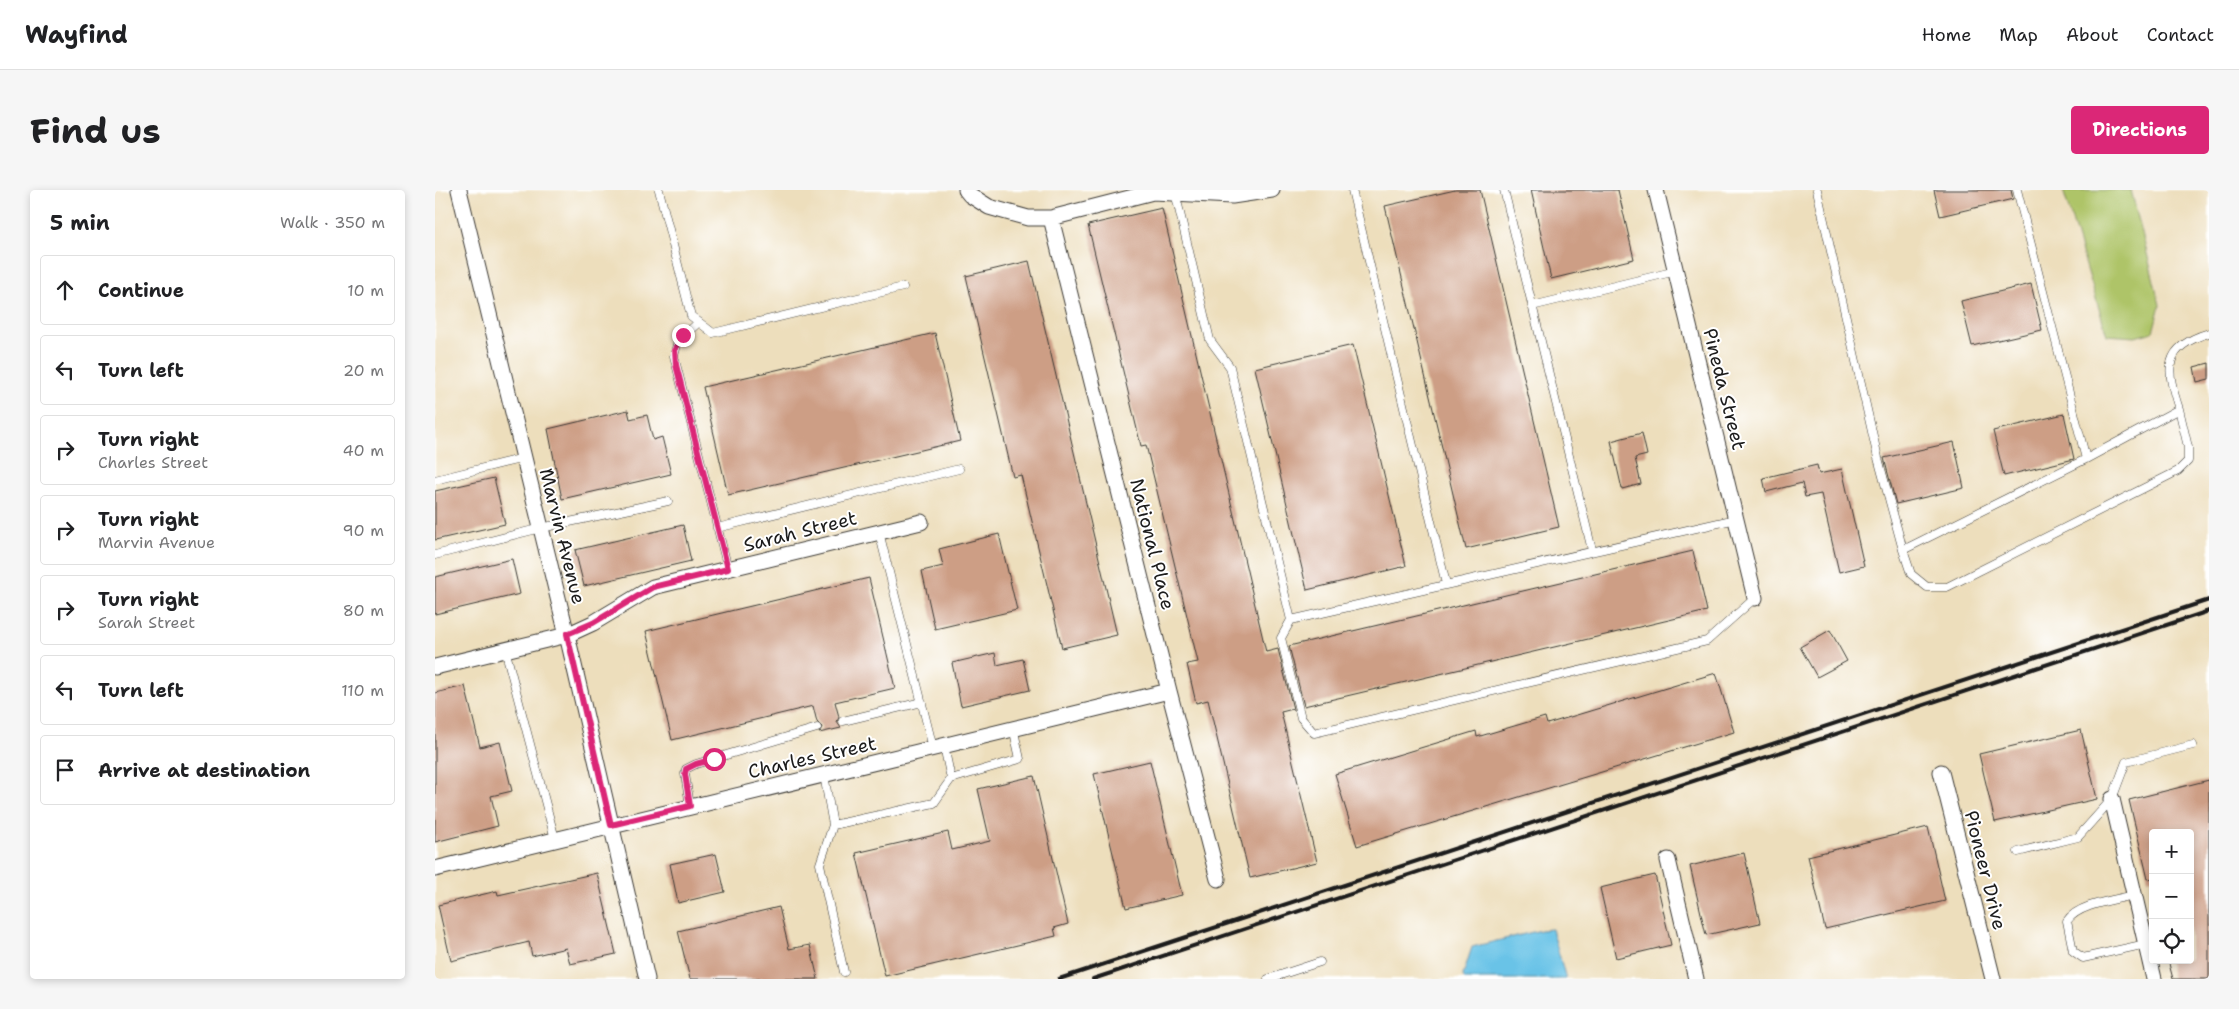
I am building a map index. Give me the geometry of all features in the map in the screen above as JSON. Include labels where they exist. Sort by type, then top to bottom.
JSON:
[{"type":"street","name":"Marvin Avenue","points":[[459,190],[567,634],[647,979]]},
{"type":"street","points":[[966,190],[970,195],[989,207],[1028,218],[1051,218],[1127,194],[1175,192],[1232,196],[1272,190]]},
{"type":"street","name":"Pineda Street","points":[[1656,190],[1755,598]]},
{"type":"street","name":"National Place","points":[[1051,218],[1218,879]]},
{"type":"street","name":"Sarah Street","points":[[435,667],[567,634],[593,623],[653,587],[921,522]]},
{"type":"street","name":"Charles Street","points":[[435,869],[611,825],[825,775],[1013,727],[1169,691]]},
{"type":"street","name":"Pioneer Drive","points":[[1941,772],[1993,979]]},
{"type":"street","points":[[2112,799],[2154,979]]},
{"type":"street","points":[[1668,860],[1696,979]]},
{"type":"lane","points":[[659,190],[691,316],[713,333],[903,287]]},
{"type":"lane","points":[[1352,190],[1446,584]]},
{"type":"lane","points":[[1503,190],[1592,550]]},
{"type":"lane","points":[[1817,190],[1878,458],[1903,550],[1911,574],[1927,587],[1947,587],[2178,471],[2188,461],[2188,447],[2170,382],[2170,363],[2179,347],[2196,337],[2209,333]]},
{"type":"lane","points":[[2017,190],[2086,459]]},
{"type":"lane","points":[[1175,192],[1210,340],[1230,367],[1291,620],[1281,638],[1301,718],[1314,734],[1707,641],[1755,598]]},
{"type":"lane","points":[[1532,306],[1676,271]]},
{"type":"lane","points":[[699,322],[678,341],[674,356],[728,569]]},
{"type":"lane","points":[[1903,550],[2086,459],[2179,409]]},
{"type":"lane","points":[[435,480],[524,458]]},
{"type":"lane","points":[[717,528],[959,469]]},
{"type":"lane","points":[[435,555],[541,528],[668,501]]},
{"type":"lane","points":[[1291,620],[1592,550],[1736,519]]},
{"type":"lane","points":[[879,532],[922,702],[951,779]]},
{"type":"lane","points":[[505,649],[555,839]]},
{"type":"lane","points":[[843,721],[922,702]]},
{"type":"lane","points":[[833,825],[934,803],[951,779],[1020,759],[1013,727]]},
{"type":"lane","points":[[690,806],[685,774],[686,769],[696,764],[817,728]]},
{"type":"lane","points":[[2018,852],[2078,837],[2112,799],[2126,762],[2193,745]]},
{"type":"lane","points":[[825,775],[833,825],[820,864],[845,972]]},
{"type":"lane","points":[[2134,895],[2083,909],[2072,914],[2067,921],[2073,951],[2083,958],[2146,944]]},
{"type":"lane","points":[[1268,979],[1319,962]]},
{"type":"green space","points":[[2063,190],[2131,190],[2160,305],[2153,332],[2135,337],[2107,335]]},
{"type":"water","points":[[1552,929],[1566,979],[1464,979],[1463,975],[1472,947]]},
{"type":"building","points":[[1455,190],[1480,190],[1559,527],[1466,549],[1385,206]]},
{"type":"building","points":[[1531,190],[1618,190],[1634,259],[1551,279]]},
{"type":"building","points":[[1934,190],[2011,190],[2013,199],[1940,216]]},
{"type":"building","points":[[1162,208],[1266,652],[1278,649],[1293,709],[1281,712],[1317,862],[1250,878],[1208,700],[1196,703],[1187,664],[1198,662],[1146,445],[1141,446],[1088,225]]},
{"type":"building","points":[[1029,261],[1117,635],[1062,648],[1021,475],[1013,477],[966,276]]},
{"type":"building","points":[[2031,284],[2042,330],[1972,346],[1961,301]]},
{"type":"building","points":[[935,333],[960,441],[728,495],[703,387]]},
{"type":"building","points":[[1353,345],[1406,566],[1307,590],[1255,368]]},
{"type":"building","points":[[2209,363],[2209,379],[2197,382],[2194,367]]},
{"type":"building","points":[[628,410],[630,419],[647,415],[653,440],[662,437],[671,474],[562,499],[548,429]]},
{"type":"building","points":[[2064,414],[2074,459],[2004,476],[1993,431]]},
{"type":"building","points":[[1642,433],[1647,455],[1635,458],[1641,484],[1622,489],[1611,441]]},
{"type":"building","points":[[1954,442],[1964,488],[1896,504],[1884,458]]},
{"type":"building","points":[[1817,465],[1819,474],[1842,469],[1864,566],[1839,572],[1821,494],[1805,497],[1802,483],[1766,492],[1763,478]]},
{"type":"building","points":[[494,478],[505,524],[435,540],[435,491]]},
{"type":"building","points":[[683,525],[691,561],[584,586],[575,550]]},
{"type":"building","points":[[999,534],[1017,610],[935,629],[922,571],[943,566],[939,549]]},
{"type":"building","points":[[1693,551],[1707,611],[1304,706],[1289,646]]},
{"type":"building","points":[[512,559],[520,594],[435,614],[435,577]]},
{"type":"building","points":[[869,578],[895,688],[835,702],[839,717],[837,722],[841,728],[819,733],[822,727],[817,722],[813,706],[672,740],[646,631]]},
{"type":"building","points":[[1830,630],[1847,661],[1817,677],[1800,647]]},
{"type":"building","points":[[995,653],[997,665],[1023,659],[1030,690],[961,706],[952,663]]},
{"type":"building","points":[[1716,673],[1734,732],[1357,846],[1335,774],[1476,731],[1477,737],[1545,717],[1547,724]]},
{"type":"building","points":[[465,686],[480,747],[500,742],[512,791],[491,796],[498,826],[435,842],[435,693]]},
{"type":"building","points":[[2081,730],[2097,799],[1995,822],[1979,754]]},
{"type":"building","points":[[1150,761],[1182,895],[1126,908],[1094,774]]},
{"type":"building","points":[[1034,776],[1068,924],[1054,928],[1056,936],[885,976],[856,853],[948,832],[952,850],[990,841],[978,789]]},
{"type":"building","points":[[2209,780],[2209,979],[2173,979],[2169,964],[2194,964],[2194,829],[2149,829],[2148,879],[2129,800]]},
{"type":"building","points":[[1928,827],[1945,901],[1825,929],[1808,856]]},
{"type":"building","points":[[1744,853],[1760,923],[1706,935],[1690,866]]},
{"type":"building","points":[[716,854],[725,892],[678,903],[670,864]]},
{"type":"building","points":[[597,873],[616,954],[570,964],[566,948],[532,956],[529,942],[451,961],[438,905],[497,891],[498,895]]},
{"type":"building","points":[[1655,875],[1671,945],[1616,958],[1600,888]]},
{"type":"building","points":[[779,907],[789,949],[810,945],[818,979],[690,979],[678,931]]},
{"type":"railway","points":[[1059,979],[2209,600]]},
{"type":"railway","points":[[1093,979],[2209,611]]},
{"type":"route","points":[[683,335],[678,341],[674,356],[728,569],[653,587],[593,623],[567,634],[611,825],[690,806],[685,774],[686,769],[714,759]]}]
